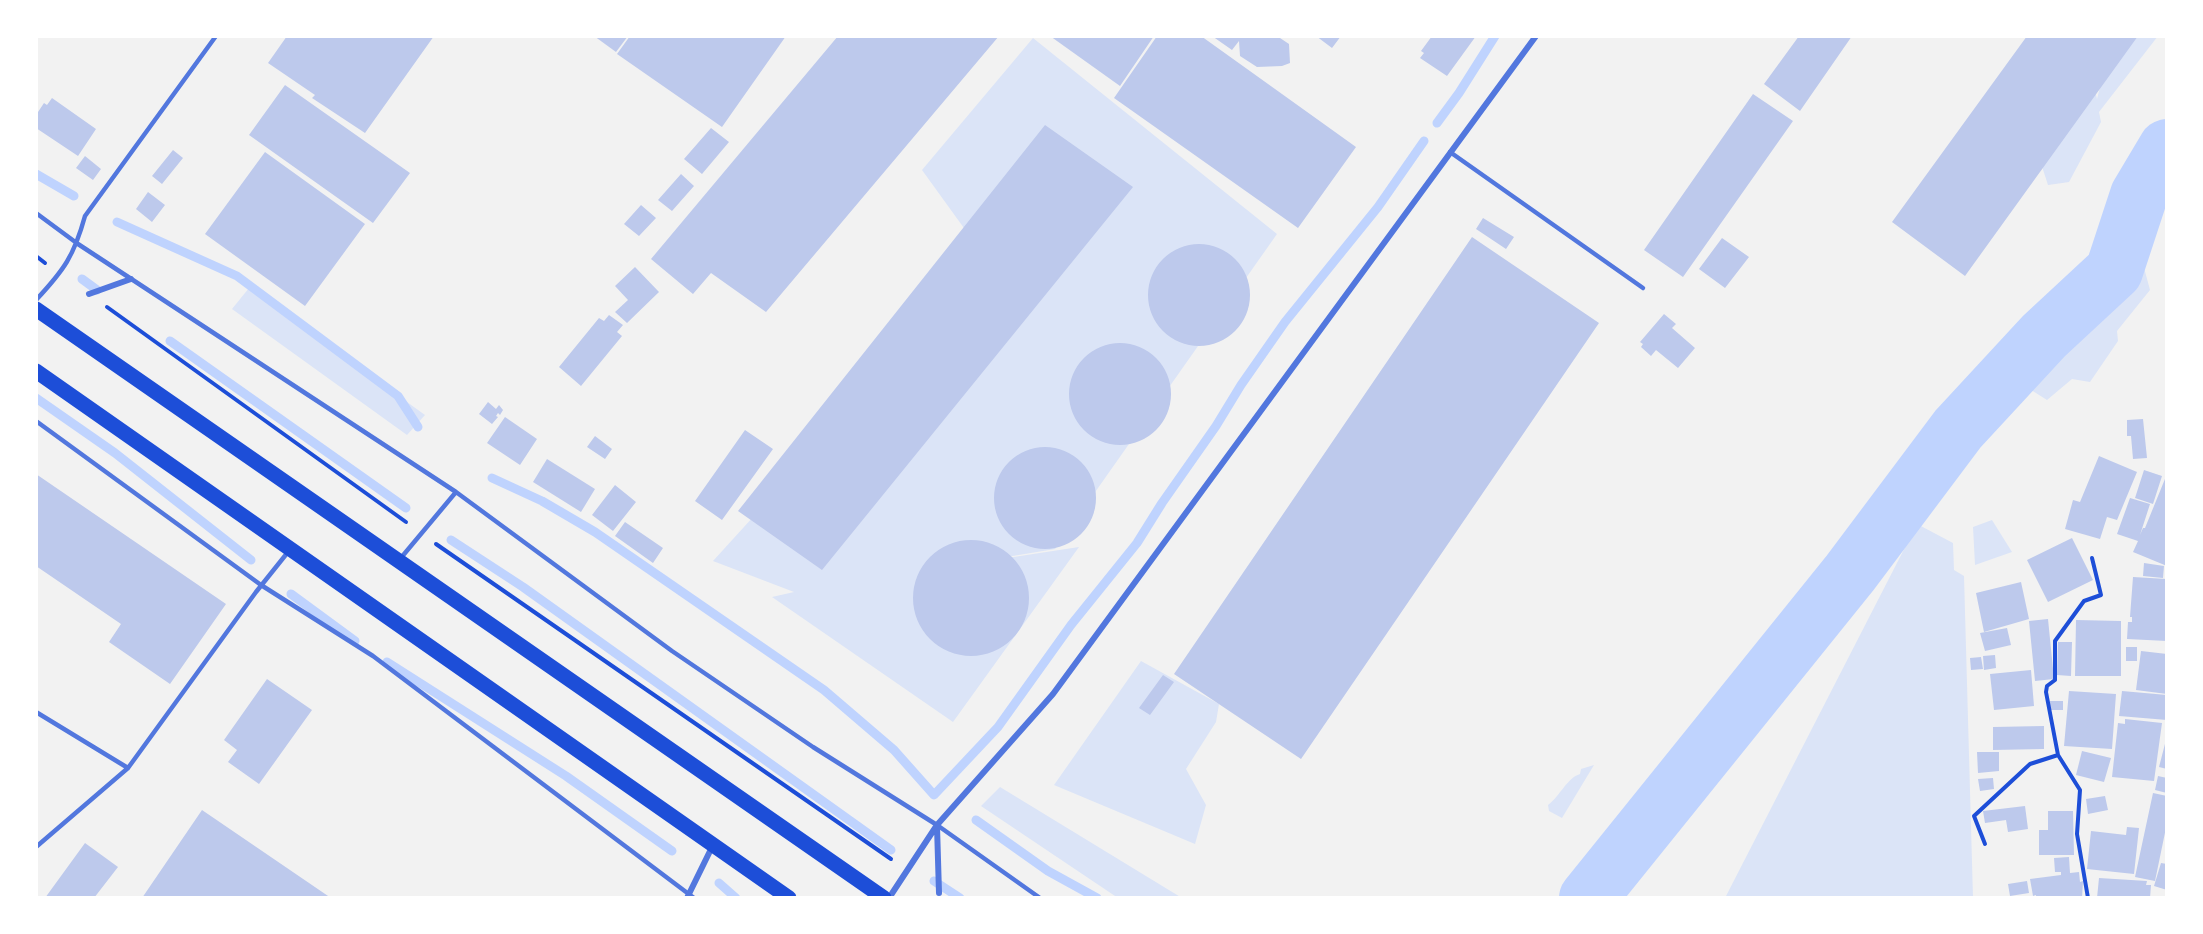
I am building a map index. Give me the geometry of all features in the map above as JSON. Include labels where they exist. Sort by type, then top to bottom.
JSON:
[{"type":"main road","points":[[36,309],[884,898]]},
{"type":"main road","points":[[36,371],[789,898]]},
{"type":"street","points":[[889,898],[937,825],[1053,694],[1536,36]]},
{"type":"street","points":[[89,294],[131,279]]},
{"type":"street","points":[[937,825],[939,893]]},
{"type":"street","points":[[690,897],[713,844]]},
{"type":"lane","points":[[36,300],[61,273],[78,244],[85,216],[216,36]]},
{"type":"lane","points":[[1450,152],[1643,288]]},
{"type":"lane","points":[[36,213],[78,244],[456,492],[672,651],[813,747],[937,825],[1040,898]]},
{"type":"lane","points":[[36,421],[261,585],[373,656],[690,897]]},
{"type":"lane","points":[[398,561],[456,492]]},
{"type":"lane","points":[[36,847],[128,768],[261,585],[290,550]]},
{"type":"lane","points":[[36,712],[128,768]]},
{"type":"path","points":[[36,256],[61,273]]},
{"type":"path","points":[[89,294],[422,534],[908,872]]},
{"type":"path","points":[[2088,898],[2077,834],[2080,790],[2058,754],[2046,692],[2047,686],[2055,680],[2055,641],[2084,601],[2101,595],[2092,558]]},
{"type":"path","points":[[1985,844],[1974,816],[2030,764],[2058,754]]},
{"type":"shaded area","points":[[2113,36],[2158,36],[2099,112],[2101,122],[2069,182],[2048,185],[2036,148],[2090,70],[2097,99]]},
{"type":"shaded area","points":[[1033,38],[1277,234],[1055,549],[922,571],[1079,547],[953,722],[772,597],[794,592],[713,561],[987,260],[922,170]]},
{"type":"shaded area","points":[[2143,264],[2150,290],[2117,331],[2118,341],[2090,382],[2072,379],[2047,400],[2028,388]]},
{"type":"shaded area","points":[[249,288],[425,415],[407,435],[232,309]]},
{"type":"shaded area","points":[[1992,520],[2012,552],[1975,565],[1973,527]]},
{"type":"shaded area","points":[[1917,524],[1953,543],[1954,570],[1964,576],[1973,898],[1725,898]]},
{"type":"shaded area","points":[[1141,661],[1219,704],[1216,722],[1186,769],[1206,805],[1195,844],[1054,785]]},
{"type":"shaded area","points":[[1594,765],[1562,818],[1549,811],[1548,805],[1571,779],[1580,774],[1581,769]]},
{"type":"shaded area","points":[[1000,787],[1182,898],[1118,898],[981,806]]},
{"type":"building","points":[[287,36],[434,36],[365,133],[312,98],[315,95],[268,63]]},
{"type":"building","points":[[594,36],[628,36],[616,52]]},
{"type":"building","points":[[630,36],[786,36],[722,127],[617,54]]},
{"type":"building","points":[[838,36],[999,36],[766,312],[711,273],[693,294],[651,259]]},
{"type":"building","points":[[1050,36],[1154,36],[1120,86]]},
{"type":"building","points":[[1157,36],[1201,36],[1356,147],[1298,228],[1114,98]]},
{"type":"building","points":[[1212,36],[1277,36],[1289,44],[1290,63],[1282,66],[1257,67],[1240,56],[1239,41],[1232,50]]},
{"type":"building","points":[[1316,36],[1341,36],[1332,48]]},
{"type":"building","points":[[1432,36],[1476,36],[1447,76],[1420,58],[1424,53],[1421,51]]},
{"type":"building","points":[[1799,36],[1852,36],[1800,111],[1764,84]]},
{"type":"building","points":[[2027,36],[2138,36],[1965,276],[1892,222]]},
{"type":"building","points":[[285,85],[410,173],[373,223],[249,135]]},
{"type":"building","points":[[1753,94],[1793,121],[1683,277],[1644,250]]},
{"type":"building","points":[[52,98],[96,129],[78,156],[36,128],[36,115],[44,103],[47,105]]},
{"type":"building","points":[[1045,125],[1133,187],[822,570],[738,511]]},
{"type":"building","points":[[711,128],[729,142],[702,174],[684,159]]},
{"type":"building","points":[[173,150],[183,158],[162,184],[152,176]]},
{"type":"building","points":[[265,152],[365,224],[305,306],[205,234]]},
{"type":"building","points":[[85,156],[101,169],[93,180],[76,168]]},
{"type":"building","points":[[681,174],[694,186],[672,211],[658,200]]},
{"type":"building","points":[[148,192],[165,205],[152,222],[136,209]]},
{"type":"building","points":[[641,205],[656,218],[639,236],[624,224]]},
{"type":"building","points":[[1483,218],[1514,237],[1506,249],[1476,229]]},
{"type":"building","points":[[1472,237],[1599,323],[1301,759],[1174,674]]},
{"type":"building","points":[[1722,238],[1749,257],[1725,288],[1699,269]]},
{"type":"building","points":[[1199,244],[1219,248],[1235,259],[1246,275],[1250,295],[1246,315],[1235,331],[1219,342],[1199,346],[1179,342],[1163,331],[1152,315],[1148,295],[1152,275],[1163,259],[1179,248]]},
{"type":"building","points":[[635,267],[659,292],[627,323],[615,312],[628,300],[615,286]]},
{"type":"building","points":[[1664,314],[1676,324],[1672,328],[1695,348],[1678,368],[1656,350],[1651,356],[1641,347],[1643,344],[1640,342]]},
{"type":"building","points":[[609,315],[623,325],[617,332],[622,336],[581,386],[559,367],[599,318],[604,321]]},
{"type":"building","points":[[1120,343],[1140,347],[1156,358],[1167,374],[1171,394],[1167,414],[1156,430],[1140,441],[1120,445],[1100,441],[1084,430],[1073,414],[1069,394],[1073,374],[1084,358],[1100,347]]},
{"type":"building","points":[[488,402],[496,409],[499,405],[503,410],[500,415],[498,413],[496,416],[498,417],[492,424],[479,414]]},
{"type":"building","points":[[505,417],[537,439],[520,465],[487,443]]},
{"type":"building","points":[[2143,419],[2147,458],[2133,459],[2131,436],[2127,436],[2127,420]]},
{"type":"building","points":[[745,430],[773,449],[722,520],[695,501]]},
{"type":"building","points":[[595,436],[612,449],[605,459],[587,447]]},
{"type":"building","points":[[1045,447],[1065,451],[1081,462],[1092,478],[1096,498],[1092,518],[1081,534],[1065,545],[1045,549],[1025,545],[1009,534],[998,518],[994,498],[998,478],[1009,462],[1025,451]]},
{"type":"building","points":[[2099,456],[2137,472],[2117,520],[2107,517],[2100,539],[2065,529],[2073,500],[2080,502]]},
{"type":"building","points":[[547,459],[595,489],[581,512],[533,482]]},
{"type":"building","points":[[2144,470],[2162,476],[2153,504],[2135,498]]},
{"type":"building","points":[[36,474],[226,604],[170,684],[109,642],[121,624],[36,566]]},
{"type":"building","points":[[2167,474],[2167,566],[2133,552],[2138,541],[2117,534],[2130,498],[2150,504],[2140,535]]},
{"type":"building","points":[[615,485],[636,502],[613,531],[592,515]]},
{"type":"building","points":[[625,522],[663,548],[653,563],[615,536]]},
{"type":"building","points":[[2072,538],[2093,580],[2048,602],[2027,560]]},
{"type":"building","points":[[971,540],[993,544],[1012,557],[1025,576],[1029,598],[1025,620],[1012,639],[993,652],[971,656],[949,652],[930,639],[917,620],[913,598],[917,576],[930,557],[949,544]]},
{"type":"building","points":[[2144,563],[2164,566],[2163,578],[2143,576]]},
{"type":"building","points":[[2133,577],[2167,579],[2167,641],[2127,639],[2128,622],[2132,622],[2132,617],[2130,617]]},
{"type":"building","points":[[2021,582],[2029,619],[1984,632],[1976,593]]},
{"type":"building","points":[[2048,619],[2054,679],[2035,681],[2029,621]]},
{"type":"building","points":[[2076,620],[2121,621],[2121,676],[2075,676]]},
{"type":"building","points":[[2007,628],[2011,645],[1985,651],[1980,633]]},
{"type":"building","points":[[2058,642],[2072,642],[2071,676],[2057,675]]},
{"type":"building","points":[[2126,647],[2137,647],[2137,661],[2126,661]]},
{"type":"building","points":[[2141,651],[2167,654],[2167,694],[2136,690]]},
{"type":"building","points":[[1995,655],[1996,668],[1984,670],[1983,656]]},
{"type":"building","points":[[1981,657],[1983,669],[1971,670],[1970,658]]},
{"type":"building","points":[[2031,670],[2034,706],[1994,710],[1990,674]]},
{"type":"building","points":[[1163,675],[1174,682],[1150,715],[1139,708]]},
{"type":"building","points":[[267,679],[312,710],[259,784],[228,762],[237,750],[224,740]]},
{"type":"building","points":[[2069,691],[2116,694],[2112,749],[2064,746]]},
{"type":"building","points":[[2122,691],[2167,695],[2167,720],[2119,716]]},
{"type":"building","points":[[2050,701],[2063,701],[2063,710],[2050,710]]},
{"type":"building","points":[[2125,719],[2162,723],[2154,781],[2112,777],[2118,723],[2125,724]]},
{"type":"building","points":[[2044,726],[2044,749],[1993,750],[1993,727]]},
{"type":"building","points":[[2167,740],[2167,769],[2159,767]]},
{"type":"building","points":[[2082,751],[2111,758],[2104,782],[2076,775]]},
{"type":"building","points":[[1977,752],[1999,752],[1999,771],[1978,773]]},
{"type":"building","points":[[2158,776],[2167,778],[2167,793],[2155,790]]},
{"type":"building","points":[[1993,778],[1994,789],[1980,791],[1978,779]]},
{"type":"building","points":[[2153,793],[2167,796],[2167,823],[2155,881],[2135,877]]},
{"type":"building","points":[[2105,796],[2108,810],[2088,814],[2086,799]]},
{"type":"building","points":[[2025,806],[2028,829],[2008,832],[2006,820],[1985,823],[1983,811]]},
{"type":"building","points":[[202,810],[331,898],[142,898]]},
{"type":"building","points":[[2048,811],[2073,811],[2074,855],[2039,855],[2039,830],[2048,830]]},
{"type":"building","points":[[2127,827],[2139,828],[2134,874],[2087,869],[2091,831],[2126,835]]},
{"type":"building","points":[[85,843],[118,867],[94,898],[45,898]]},
{"type":"building","points":[[2069,857],[2070,873],[2079,872],[2080,882],[2083,881],[2082,898],[2036,898],[2036,895],[2033,896],[2030,879],[2061,875],[2061,872],[2055,872],[2054,858]]},
{"type":"building","points":[[2161,863],[2167,864],[2167,890],[2154,886]]},
{"type":"building","points":[[2099,878],[2147,881],[2146,885],[2151,885],[2150,898],[2097,898]]},
{"type":"building","points":[[2027,881],[2029,893],[2010,896],[2008,884]]},
{"type":"waterway","points":[[1437,123],[1495,36]]},
{"type":"waterway","points":[[492,478],[542,501],[595,532],[824,690],[894,750],[934,795],[998,727],[1071,625],[1137,543],[1285,322],[1378,207],[1424,141]]},
{"type":"waterway","points":[[1588,898],[1850,573],[1958,429],[2044,336],[2114,271],[2139,195],[2167,148]]},
{"type":"waterway","points":[[36,174],[74,196]]},
{"type":"waterway","points":[[117,222],[237,276],[398,396],[418,427]]},
{"type":"waterway","points":[[82,279],[97,290]]},
{"type":"waterway","points":[[170,341],[406,508]]},
{"type":"waterway","points":[[36,398],[115,453],[251,560]]},
{"type":"waterway","points":[[451,540],[523,587],[891,850]]},
{"type":"waterway","points":[[291,594],[355,641]]},
{"type":"waterway","points":[[387,662],[566,776],[672,851]]},
{"type":"waterway","points":[[976,820],[1048,871],[1097,898]]},
{"type":"waterway","points":[[934,881],[960,898]]},
{"type":"waterway","points":[[719,883],[736,898]]}]
